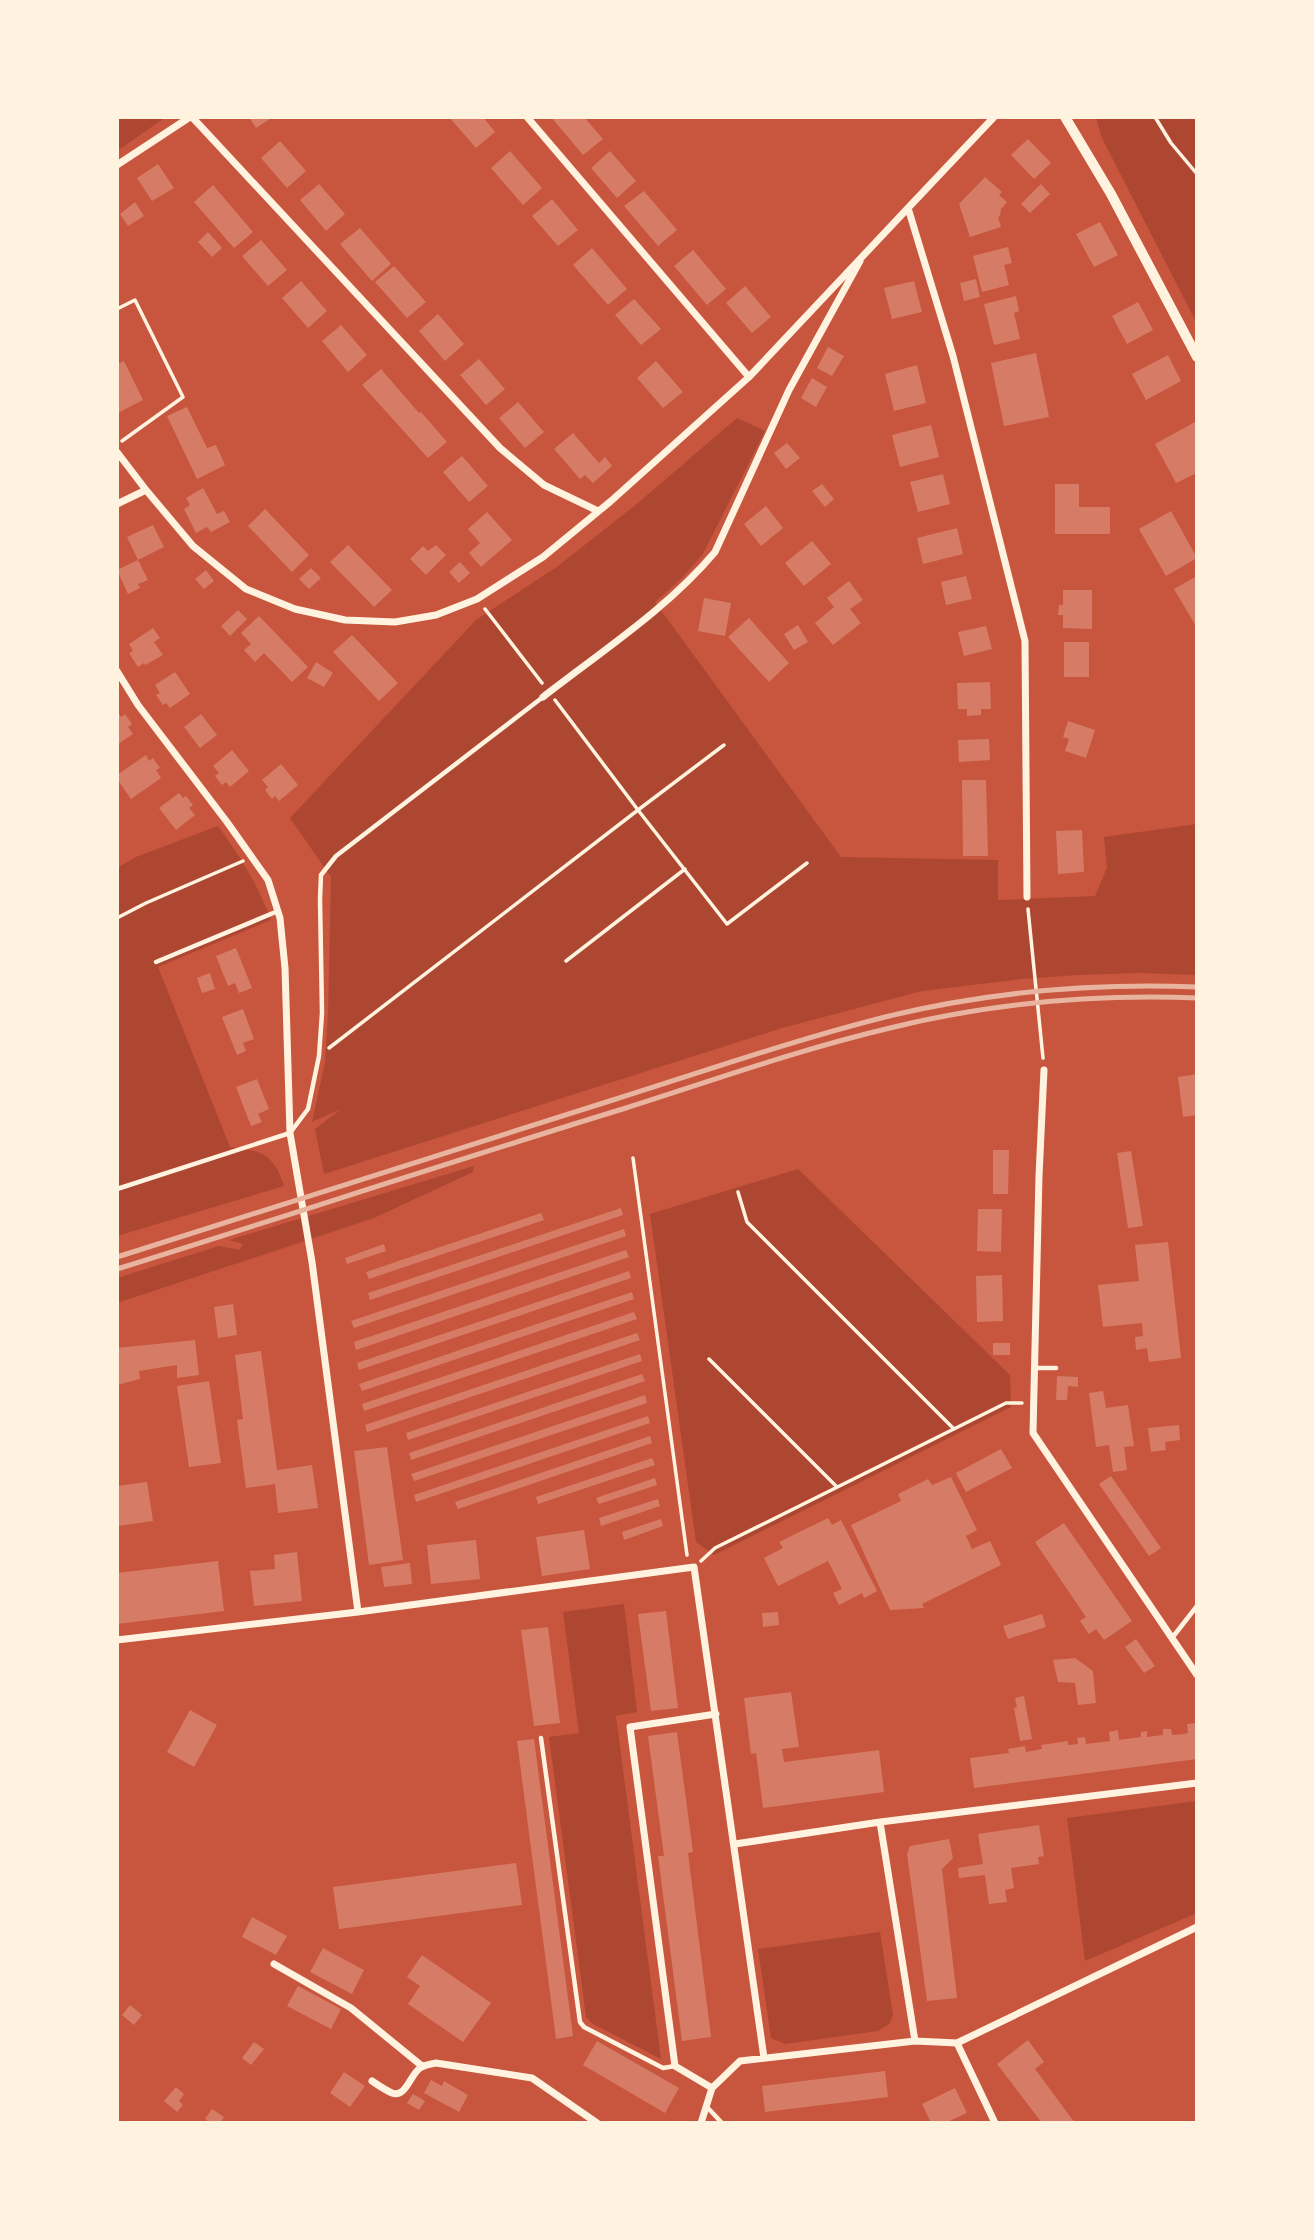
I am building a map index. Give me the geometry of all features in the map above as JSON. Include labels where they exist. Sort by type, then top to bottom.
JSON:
[{"type":"street","points":[[117,165],[191,117],[500,448],[544,485],[598,510]]},
{"type":"street","points":[[527,117],[749,377]]},
{"type":"street","points":[[117,452],[193,546],[246,589],[295,609],[345,620],[395,622],[436,615],[477,599],[543,557],[749,377],[994,117]]},
{"type":"street","points":[[1065,117],[1102,176],[1197,357]]},
{"type":"street","points":[[908,208],[953,356],[1025,641],[1027,897]]},
{"type":"street","points":[[546,694],[665,602],[698,572],[715,552],[789,390],[865,251]]},
{"type":"street","points":[[117,504],[146,490]]},
{"type":"street","points":[[117,671],[138,705],[268,880],[278,911],[285,968],[290,1133],[312,1262],[358,1612]]},
{"type":"street","points":[[1044,1070],[1033,1433],[1197,1675]]},
{"type":"street","points":[[117,1640],[358,1612],[692,1567],[716,1714],[764,2058]]},
{"type":"street","points":[[712,2088],[675,2066],[630,1727],[716,1714]]},
{"type":"street","points":[[735,1844],[880,1822],[1197,1783]]},
{"type":"street","points":[[880,1822],[915,2041]]},
{"type":"street","points":[[701,2123],[712,2088],[740,2061],[915,2041],[957,2043],[1197,1927]]},
{"type":"street","points":[[274,1964],[351,2008],[422,2066]]},
{"type":"street","points":[[957,2043],[995,2123]]},
{"type":"street","points":[[372,2081],[398,2094],[404,2091],[422,2066],[436,2063],[532,2078],[597,2123]]},
{"type":"lane","points":[[117,1189],[290,1133],[308,1109],[319,1056],[322,978],[321,875],[336,856],[546,694]]},
{"type":"lane","points":[[156,962],[278,911]]},
{"type":"lane","points":[[1036,1368],[1056,1368]]},
{"type":"lane","points":[[1172,1638],[1197,1606]]},
{"type":"lane","points":[[541,1738],[580,2022],[584,2027],[663,2068],[675,2066]]},
{"type":"lane","points":[[706,2107],[722,2123]]},
{"type":"path","points":[[1154,117],[1197,174]]},
{"type":"path","points":[[117,309],[135,300],[183,397],[117,444]]},
{"type":"path","points":[[477,599],[546,694],[727,924],[807,863]]},
{"type":"path","points":[[319,1056],[724,745]]},
{"type":"path","points":[[117,918],[251,858]]},
{"type":"path","points":[[566,961],[685,869]]},
{"type":"path","points":[[1027,897],[1044,1070]]},
{"type":"path","points":[[633,1157],[692,1567]]},
{"type":"path","points":[[738,1192],[747,1222],[954,1429]]},
{"type":"path","points":[[709,1359],[837,1487]]},
{"type":"path","points":[[692,1567],[715,1548],[1006,1403],[1034,1403]]},
{"type":"shaded area","points":[[117,117],[166,117],[117,151]]},
{"type":"shaded area","points":[[1096,117],[1197,117],[1197,324],[1101,136]]},
{"type":"shaded area","points":[[737,418],[765,431],[703,554],[682,578],[655,602],[841,857],[998,860],[998,900],[1095,896],[1107,868],[1104,837],[1197,824],[1197,975],[1078,975],[922,991],[782,1028],[324,1174],[315,1129],[341,1109],[312,1122],[325,1062],[331,877],[290,818],[476,620],[558,566],[638,503]]},
{"type":"shaded area","points":[[218,826],[248,871],[271,920],[158,967],[230,1147],[258,1152],[271,1160],[284,1186],[117,1236],[117,868],[136,857]]},
{"type":"shaded area","points":[[474,1166],[473,1172],[374,1218],[117,1303],[117,1278],[219,1246],[240,1250],[243,1244],[229,1240]]},
{"type":"shaded area","points":[[798,1169],[1010,1375],[1011,1407],[714,1555],[696,1542],[650,1214]]},
{"type":"shaded area","points":[[624,1604],[637,1712],[616,1716],[661,2059],[593,2024],[586,2017],[549,1737],[579,1733],[563,1612]]},
{"type":"shaded area","points":[[1197,1801],[1197,1913],[1085,1961],[1067,1818]]},
{"type":"shaded area","points":[[880,1932],[893,2015],[890,2023],[878,2031],[785,2044],[771,2038],[758,1949]]},
{"type":"building","points":[[249,117],[273,117],[256,128]]},
{"type":"building","points":[[449,117],[483,117],[495,132],[476,148]]},
{"type":"building","points":[[551,117],[584,117],[603,139],[583,155]]},
{"type":"building","points":[[1028,139],[1051,163],[1034,179],[1011,155]]},
{"type":"building","points":[[280,141],[306,171],[287,188],[261,158]]},
{"type":"building","points":[[510,151],[542,188],[523,205],[491,168]]},
{"type":"building","points":[[610,151],[636,181],[617,198],[591,168]]},
{"type":"building","points":[[158,164],[174,188],[152,201],[137,178]]},
{"type":"building","points":[[985,177],[1002,192],[999,195],[1007,202],[998,217],[1001,227],[970,237],[959,204]]},
{"type":"building","points":[[319,184],[345,214],[326,231],[300,200]]},
{"type":"building","points":[[1041,184],[1050,194],[1030,213],[1021,204]]},
{"type":"building","points":[[213,185],[253,232],[234,248],[194,202]]},
{"type":"building","points":[[644,191],[677,230],[658,246],[624,206]]},
{"type":"building","points":[[552,199],[578,230],[558,246],[532,216]]},
{"type":"building","points":[[135,202],[144,216],[128,226],[120,214]]},
{"type":"building","points":[[1100,222],[1118,255],[1094,267],[1076,234]]},
{"type":"building","points":[[360,228],[391,264],[372,281],[340,244]]},
{"type":"building","points":[[208,232],[222,248],[212,257],[198,242]]},
{"type":"building","points":[[261,240],[287,270],[268,286],[242,256]]},
{"type":"building","points":[[1008,247],[1012,263],[1004,265],[1009,285],[982,292],[973,256]]},
{"type":"building","points":[[592,248],[627,289],[608,305],[573,265]]},
{"type":"building","points":[[693,250],[726,289],[707,305],[674,266]]},
{"type":"building","points":[[394,266],[426,302],[407,318],[375,282]]},
{"type":"building","points":[[976,279],[980,297],[964,301],[960,283]]},
{"type":"building","points":[[301,281],[327,311],[308,328],[282,298]]},
{"type":"building","points":[[914,281],[922,312],[892,319],[884,288]]},
{"type":"building","points":[[745,286],[771,317],[752,333],[726,303]]},
{"type":"building","points":[[1016,296],[1019,311],[1014,313],[1020,339],[994,345],[984,304]]},
{"type":"building","points":[[634,299],[661,329],[641,345],[615,315]]},
{"type":"building","points":[[1138,302],[1153,330],[1127,344],[1112,316]]},
{"type":"building","points":[[438,314],[464,344],[445,361],[419,331]]},
{"type":"building","points":[[341,325],[367,355],[348,372],[322,341]]},
{"type":"building","points":[[828,347],[844,356],[832,376],[817,368]]},
{"type":"building","points":[[1036,353],[1049,417],[1004,426],[991,363]]},
{"type":"building","points":[[1168,355],[1181,381],[1146,400],[1132,374]]},
{"type":"building","points":[[479,359],[505,389],[486,405],[460,375]]},
{"type":"building","points":[[124,361],[143,400],[118,413],[117,364]]},
{"type":"building","points":[[656,361],[683,392],[663,408],[637,378]]},
{"type":"building","points":[[917,365],[926,403],[894,411],[885,374]]},
{"type":"building","points":[[381,369],[447,442],[428,458],[362,385]]},
{"type":"building","points":[[812,378],[827,387],[816,407],[801,398]]},
{"type":"building","points":[[518,402],[544,432],[525,448],[499,418]]},
{"type":"building","points":[[187,407],[207,448],[216,445],[225,465],[197,479],[167,416]]},
{"type":"building","points":[[1195,422],[1197,473],[1176,483],[1155,444]]},
{"type":"building","points":[[931,425],[939,457],[900,467],[892,435]]},
{"type":"building","points":[[573,433],[599,463],[605,457],[612,466],[593,483],[585,475],[580,479],[554,449]]},
{"type":"building","points":[[787,443],[800,458],[786,469],[774,453]]},
{"type":"building","points":[[462,456],[488,486],[469,502],[443,472]]},
{"type":"building","points":[[943,474],[950,504],[918,512],[910,482]]},
{"type":"building","points":[[822,484],[834,499],[825,507],[812,491]]},
{"type":"building","points":[[1055,484],[1079,484],[1079,507],[1110,507],[1110,534],[1055,534]]},
{"type":"building","points":[[203,488],[217,514],[224,511],[230,522],[211,532],[207,527],[196,533],[184,509],[190,505],[186,498]]},
{"type":"building","points":[[766,506],[783,528],[761,546],[744,524]]},
{"type":"building","points":[[265,509],[309,555],[292,572],[248,526]]},
{"type":"building","points":[[1171,511],[1197,558],[1166,576],[1139,529]]},
{"type":"building","points":[[487,512],[512,540],[481,567],[469,553],[480,543],[468,529]]},
{"type":"building","points":[[153,525],[164,547],[138,560],[127,537]]},
{"type":"building","points":[[957,528],[963,554],[923,564],[917,538]]},
{"type":"building","points":[[812,541],[831,564],[804,586],[785,563]]},
{"type":"building","points":[[348,545],[392,590],[374,607],[330,562]]},
{"type":"building","points":[[436,545],[446,555],[426,575],[410,559],[423,546],[428,551]]},
{"type":"building","points":[[138,560],[148,580],[138,584],[140,588],[128,594],[117,570]]},
{"type":"building","points":[[460,562],[470,573],[459,583],[449,572]]},
{"type":"building","points":[[311,568],[321,578],[309,589],[299,579]]},
{"type":"building","points":[[206,570],[214,581],[204,589],[195,579]]},
{"type":"building","points":[[966,576],[972,599],[946,605],[941,582]]},
{"type":"building","points":[[1197,576],[1197,628],[1174,589]]},
{"type":"building","points":[[849,581],[863,600],[850,609],[861,623],[833,645],[815,623],[834,607],[827,598]]},
{"type":"building","points":[[1063,590],[1092,590],[1092,629],[1063,628],[1063,615],[1058,615],[1059,605],[1063,605]]},
{"type":"building","points":[[704,598],[731,603],[725,636],[698,631]]},
{"type":"building","points":[[238,610],[247,619],[230,636],[221,626]]},
{"type":"building","points":[[259,616],[308,667],[292,682],[264,653],[255,662],[244,650],[251,644],[241,633]]},
{"type":"building","points":[[749,618],[789,663],[769,682],[728,637]]},
{"type":"building","points":[[798,625],[808,642],[794,650],[784,634]]},
{"type":"building","points":[[986,626],[992,649],[964,656],[958,632]]},
{"type":"building","points":[[153,628],[160,638],[154,642],[163,655],[138,667],[129,653],[133,651],[129,644]]},
{"type":"building","points":[[352,635],[398,683],[379,701],[333,652]]},
{"type":"building","points":[[1064,642],[1089,642],[1089,677],[1064,677]]},
{"type":"building","points":[[316,662],[333,673],[324,687],[307,678]]},
{"type":"building","points":[[175,672],[190,694],[170,708],[166,703],[163,705],[156,695],[160,693],[155,685]]},
{"type":"building","points":[[990,682],[991,709],[981,709],[981,715],[967,716],[967,709],[958,709],[957,683]]},
{"type":"building","points":[[117,710],[121,717],[125,714],[132,724],[128,727],[133,734],[117,745]]},
{"type":"building","points":[[201,714],[217,735],[200,748],[184,727]]},
{"type":"building","points":[[1068,721],[1095,730],[1086,758],[1065,751],[1069,739],[1063,737]]},
{"type":"building","points":[[989,739],[990,760],[959,762],[958,740]]},
{"type":"building","points":[[232,750],[249,771],[230,787],[226,782],[222,785],[215,776],[219,773],[213,766]]},
{"type":"building","points":[[146,755],[149,761],[153,758],[160,768],[156,770],[161,778],[131,799],[117,775]]},
{"type":"building","points":[[281,764],[298,785],[279,801],[275,796],[272,799],[262,780]]},
{"type":"building","points":[[962,780],[986,780],[988,856],[963,856]]},
{"type":"building","points":[[179,793],[183,798],[186,796],[193,805],[189,808],[195,815],[176,830],[159,808]]},
{"type":"building","points":[[1082,830],[1084,872],[1058,874],[1056,831]]},
{"type":"building","points":[[236,948],[252,988],[239,993],[235,983],[228,986],[216,956]]},
{"type":"building","points":[[210,973],[215,989],[202,993],[197,978]]},
{"type":"building","points":[[243,1009],[254,1039],[243,1043],[246,1051],[237,1055],[222,1017]]},
{"type":"building","points":[[1197,1074],[1197,1115],[1183,1117],[1178,1077]]},
{"type":"building","points":[[257,1079],[269,1109],[258,1114],[262,1122],[251,1126],[236,1087]]},
{"type":"building","points":[[993,1150],[1009,1150],[1008,1194],[993,1194]]},
{"type":"building","points":[[1131,1151],[1143,1226],[1128,1228],[1117,1153]]},
{"type":"building","points":[[621,1208],[623,1215],[370,1300],[368,1293]]},
{"type":"building","points":[[978,1209],[1002,1209],[1001,1252],[977,1251]]},
{"type":"building","points":[[541,1213],[544,1220],[369,1279],[366,1272]]},
{"type":"building","points":[[624,1229],[626,1236],[354,1328],[351,1321]]},
{"type":"building","points":[[1168,1242],[1181,1358],[1149,1362],[1147,1348],[1136,1350],[1135,1337],[1143,1336],[1142,1323],[1103,1327],[1098,1285],[1139,1281],[1135,1245]]},
{"type":"building","points":[[384,1244],[386,1251],[347,1264],[345,1258]]},
{"type":"building","points":[[626,1250],[629,1257],[356,1350],[354,1342]]},
{"type":"building","points":[[629,1271],[631,1278],[359,1370],[357,1363]]},
{"type":"building","points":[[1002,1275],[1003,1321],[977,1322],[976,1276]]},
{"type":"building","points":[[632,1292],[634,1299],[362,1391],[359,1384]]},
{"type":"building","points":[[233,1304],[237,1335],[218,1338],[214,1307]]},
{"type":"building","points":[[634,1312],[637,1319],[364,1411],[362,1404]]},
{"type":"building","points":[[637,1333],[640,1340],[367,1432],[365,1425]]},
{"type":"building","points":[[195,1340],[199,1375],[177,1378],[177,1365],[139,1371],[140,1379],[117,1385],[117,1348]]},
{"type":"building","points":[[993,1343],[1010,1343],[1010,1355],[993,1355]]},
{"type":"building","points":[[261,1351],[277,1470],[312,1465],[318,1508],[278,1513],[275,1484],[246,1488],[237,1420],[243,1419],[235,1355]]},
{"type":"building","points":[[640,1354],[642,1361],[408,1440],[406,1433]]},
{"type":"building","points":[[642,1374],[645,1381],[411,1460],[409,1453]]},
{"type":"building","points":[[1057,1376],[1078,1377],[1078,1387],[1068,1386],[1067,1400],[1056,1400]]},
{"type":"building","points":[[209,1381],[221,1463],[189,1467],[177,1386]]},
{"type":"building","points":[[1103,1391],[1106,1408],[1128,1405],[1134,1446],[1124,1447],[1127,1470],[1113,1472],[1109,1445],[1096,1447],[1089,1393]]},
{"type":"building","points":[[645,1395],[647,1403],[414,1481],[411,1474]]},
{"type":"building","points":[[648,1416],[650,1423],[416,1502],[414,1495]]},
{"type":"building","points":[[1179,1425],[1180,1440],[1165,1442],[1166,1450],[1151,1452],[1148,1428]]},
{"type":"building","points":[[650,1436],[652,1443],[458,1509],[455,1502]]},
{"type":"building","points":[[387,1447],[403,1560],[369,1565],[354,1451]]},
{"type":"building","points":[[1001,1449],[1012,1468],[966,1492],[956,1473]]},
{"type":"building","points":[[652,1458],[655,1465],[538,1504],[536,1497]]},
{"type":"building","points":[[1111,1476],[1161,1548],[1149,1556],[1099,1484]]},
{"type":"building","points":[[951,1477],[977,1530],[966,1536],[972,1549],[990,1541],[1001,1565],[922,1604],[924,1608],[890,1610],[851,1525],[901,1501],[898,1494],[928,1479],[932,1485]]},
{"type":"building","points":[[655,1478],[657,1485],[599,1504],[596,1498]]},
{"type":"building","points":[[147,1482],[153,1521],[117,1526],[117,1486]]},
{"type":"building","points":[[658,1499],[660,1506],[601,1526],[599,1518]]},
{"type":"building","points":[[828,1518],[832,1525],[841,1520],[877,1591],[864,1598],[862,1593],[839,1605],[833,1593],[842,1589],[828,1561],[778,1586],[764,1558],[783,1548],[779,1542]]},
{"type":"building","points":[[661,1519],[663,1526],[624,1540],[622,1532]]},
{"type":"building","points":[[1064,1523],[1132,1621],[1104,1640],[1096,1629],[1089,1634],[1080,1621],[1086,1617],[1035,1542]]},
{"type":"building","points":[[584,1530],[590,1569],[542,1576],[536,1537]]},
{"type":"building","points":[[476,1540],[480,1579],[431,1584],[427,1545]]},
{"type":"building","points":[[297,1552],[302,1601],[254,1606],[250,1571],[275,1569],[274,1555]]},
{"type":"building","points":[[218,1561],[224,1611],[117,1624],[117,1573]]},
{"type":"building","points":[[410,1563],[412,1584],[384,1587],[381,1567]]},
{"type":"building","points":[[666,1611],[678,1708],[651,1711],[638,1614]]},
{"type":"building","points":[[778,1612],[779,1625],[763,1627],[762,1613]]},
{"type":"building","points":[[1042,1614],[1046,1627],[1008,1639],[1003,1626]]},
{"type":"building","points":[[548,1627],[560,1723],[534,1726],[521,1630]]},
{"type":"building","points":[[1136,1639],[1155,1666],[1144,1673],[1125,1647]]},
{"type":"building","points":[[1075,1658],[1093,1671],[1096,1703],[1078,1705],[1075,1683],[1058,1682],[1053,1660]]},
{"type":"building","points":[[791,1692],[799,1747],[782,1749],[784,1762],[879,1750],[884,1792],[763,1808],[756,1753],[751,1754],[744,1698]]},
{"type":"building","points":[[1024,1696],[1032,1739],[1020,1741],[1014,1708],[1017,1707],[1015,1698]]},
{"type":"building","points":[[190,1710],[217,1725],[194,1767],[167,1752]]},
{"type":"building","points":[[1197,1723],[1197,1759],[974,1788],[970,1758],[1009,1753],[1008,1749],[1025,1746],[1026,1752],[1042,1749],[1041,1745],[1068,1741],[1068,1745],[1078,1744],[1077,1738],[1085,1737],[1086,1744],[1110,1741],[1109,1732],[1118,1730],[1119,1740],[1141,1737],[1141,1732],[1147,1731],[1147,1737],[1163,1735],[1163,1729],[1171,1729],[1172,1735],[1184,1734],[1188,1733],[1187,1724]]},
{"type":"building","points":[[677,1732],[693,1852],[688,1853],[711,2037],[682,2041],[658,1856],[664,1856],[648,1736]]},
{"type":"building","points":[[534,1739],[573,2036],[556,2039],[517,1741]]},
{"type":"building","points":[[1039,1825],[1044,1856],[1038,1857],[1039,1864],[1011,1868],[1014,1888],[1005,1890],[1007,1902],[989,1904],[985,1875],[959,1878],[958,1868],[983,1864],[978,1834]]},
{"type":"building","points":[[949,1839],[953,1858],[942,1869],[957,1998],[927,2001],[907,1854],[910,1846]]},
{"type":"building","points":[[516,1863],[522,1905],[339,1929],[333,1887]]},
{"type":"building","points":[[252,1917],[287,1936],[276,1955],[242,1937]]},
{"type":"building","points":[[323,1948],[364,1970],[352,1994],[310,1972]]},
{"type":"building","points":[[422,1955],[491,2003],[463,2042],[408,2004],[420,1986],[407,1977]]},
{"type":"building","points":[[298,1986],[341,2009],[331,2029],[287,2006]]},
{"type":"building","points":[[130,2005],[142,2015],[134,2025],[122,2015]]},
{"type":"building","points":[[1028,2040],[1044,2062],[1035,2069],[1075,2123],[1042,2123],[997,2064]]},
{"type":"building","points":[[597,2041],[679,2088],[665,2113],[583,2065]]},
{"type":"building","points":[[254,2042],[264,2049],[251,2065],[242,2058]]},
{"type":"building","points":[[885,2071],[888,2097],[765,2112],[762,2086]]},
{"type":"building","points":[[344,2072],[365,2086],[350,2107],[330,2093]]},
{"type":"building","points":[[431,2080],[442,2086],[444,2081],[468,2095],[459,2112],[424,2093]]},
{"type":"building","points":[[176,2087],[184,2094],[179,2101],[183,2105],[177,2112],[164,2101]]},
{"type":"building","points":[[955,2088],[967,2113],[945,2123],[931,2123],[922,2104]]},
{"type":"building","points":[[413,2094],[425,2101],[419,2110],[407,2103]]},
{"type":"building","points":[[212,2109],[224,2117],[220,2123],[211,2123],[205,2119]]},
{"type":"railway","points":[[117,1257],[750,1056],[885,1017],[962,1001],[1040,991],[1118,986],[1197,987]]},
{"type":"railway","points":[[117,1269],[857,1036],[928,1019],[1004,1006],[1120,997],[1197,998]]}]
